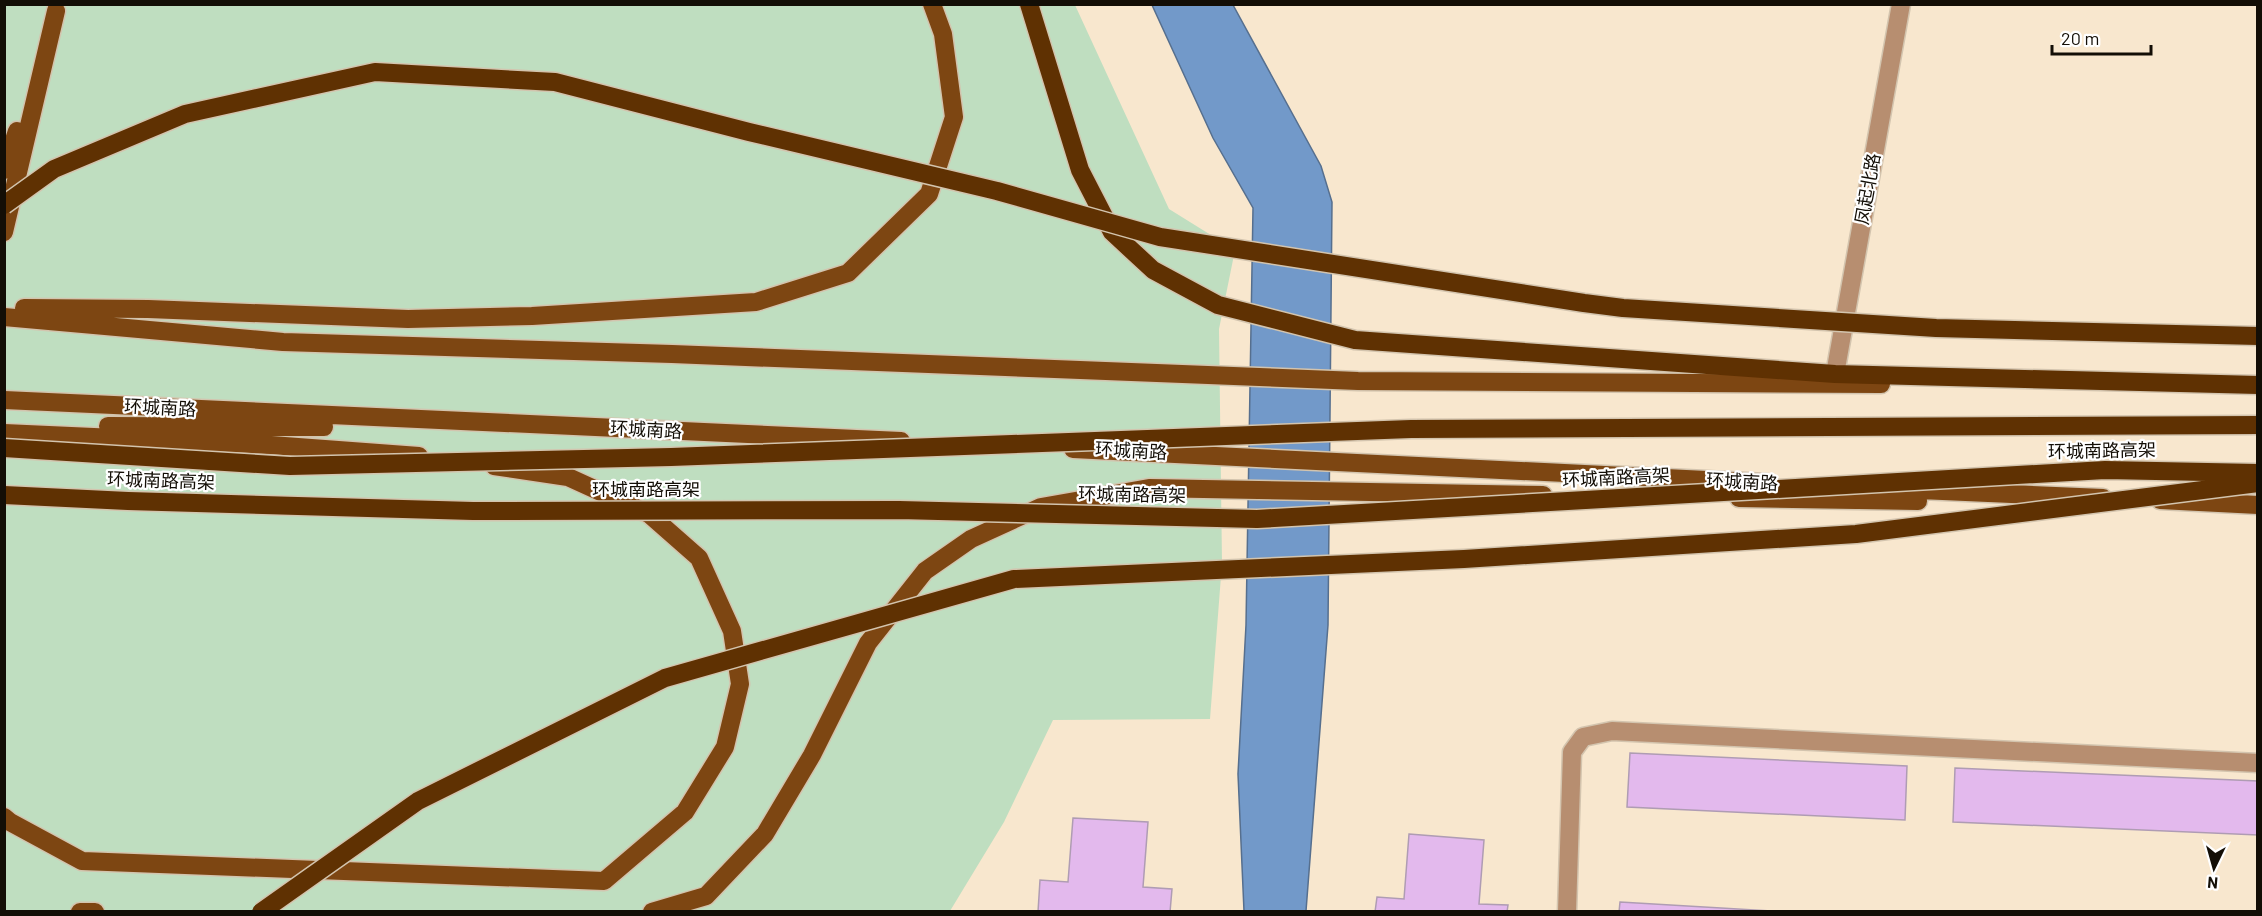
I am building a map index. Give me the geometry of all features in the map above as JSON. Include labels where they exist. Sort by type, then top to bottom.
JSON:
[{"type":"highway","points":[[1029,4],[1080,170],[1112,232],[1153,270],[1218,305],[1355,340],[1835,374],[2258,385]]},
{"type":"highway","points":[[4,205],[54,169],[184,114],[375,72],[555,82],[749,132],[997,191],[1160,237],[1584,303],[1623,308],[1936,328],[2258,336]]},
{"type":"highway","name":"环城南路高架","points":[[4,448],[290,466],[671,457],[1411,429],[2258,425]]},
{"type":"highway","name":"环城南路高架","points":[[4,495],[472,511],[899,510],[1257,519],[2105,470],[2258,473]]},
{"type":"highway","points":[[261,912],[418,801],[665,678],[1014,579],[1464,559],[1856,534],[2258,483]]},
{"type":"main road","points":[[4,308],[148,309],[408,319],[532,316],[756,302],[848,273],[929,194],[954,117],[943,34],[932,4]]},
{"type":"main road","points":[[4,170],[59,8]]},
{"type":"main road","points":[[4,232],[59,8]]},
{"type":"main road","points":[[4,317],[283,342],[672,354],[1358,381],[2258,385]]},
{"type":"main road","name":"环城南路","points":[[4,400],[1196,454],[1363,465],[2258,506]]},
{"type":"main road","points":[[4,426],[575,427]]},
{"type":"main road","points":[[4,433],[271,445],[418,456],[568,477],[649,514],[699,558],[732,632],[740,684],[725,747],[685,813],[604,881],[82,861],[4,817]]},
{"type":"main road","points":[[652,912],[706,896],[765,834],[812,755],[868,643],[925,571],[971,539],[1041,507],[1149,488],[2258,506]]},
{"type":"main road","points":[[80,912],[95,912]]},
{"type":"street","name":"凤起北路","points":[[1835,374],[1901,4]]},
{"type":"street","points":[[1567,912],[1572,752],[1583,738],[1612,731],[2258,763]]},
{"type":"green space","points":[[5,5],[1075,5],[1169,209],[1235,250],[1219,329],[1222,563],[1210,719],[1053,720],[1004,822],[950,911],[5,912]]},
{"type":"water","points":[[1152,5],[1233,5],[1321,166],[1332,202],[1328,625],[1306,911],[1244,911],[1238,774],[1246,625],[1253,208],[1213,138]]},
{"type":"building","points":[[1630,753],[1907,766],[1905,820],[1627,807]]},
{"type":"building","points":[[1955,768],[2258,781],[2258,835],[1953,822]]},
{"type":"building","points":[[1073,818],[1148,822],[1143,887],[1172,889],[1170,912],[1038,912],[1040,880],[1068,882]]},
{"type":"building","points":[[1409,834],[1484,840],[1479,904],[1508,905],[1507,912],[1375,912],[1377,897],[1404,899]]},
{"type":"building","points":[[1620,902],[1790,912],[1619,912]]}]
